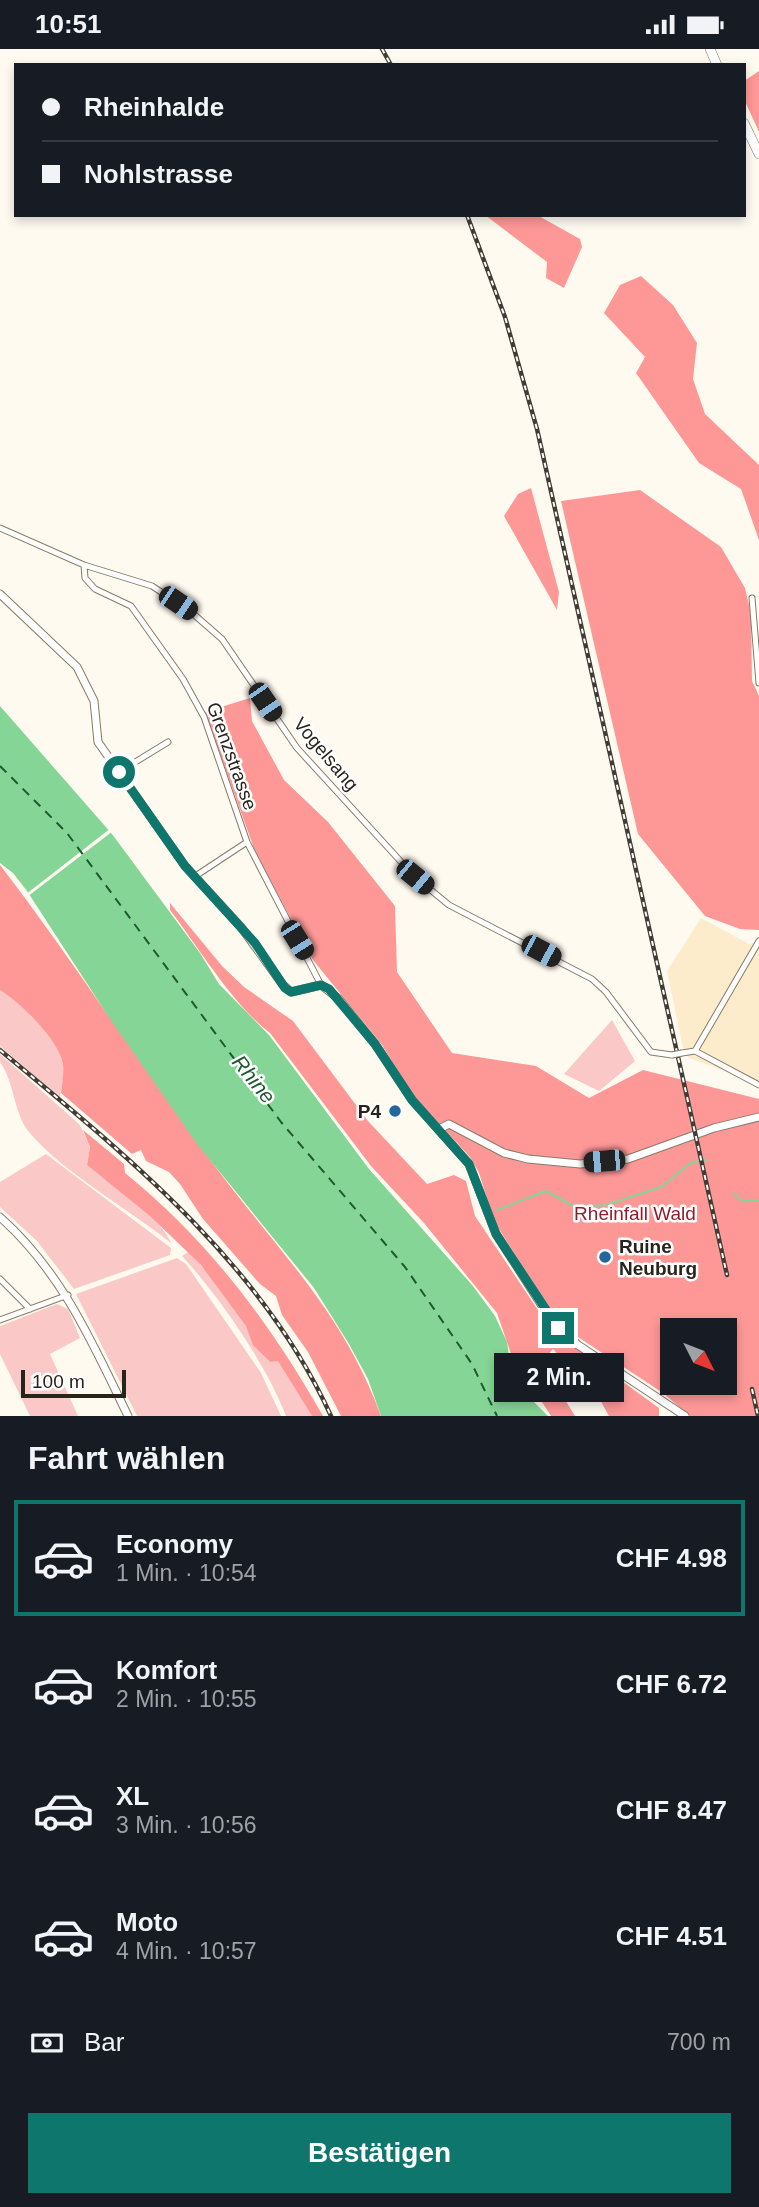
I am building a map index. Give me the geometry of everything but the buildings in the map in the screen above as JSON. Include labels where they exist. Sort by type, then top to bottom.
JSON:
[{"type":"main road","points":[[746,127],[759,154]]},
{"type":"street","name":"Vogelsang","points":[[0,528],[84,565],[152,586],[190,611],[222,639],[297,748],[415,877],[449,905],[592,979],[606,992],[651,1052],[672,1055],[695,1051]]},
{"type":"street","name":"Grenzstrasse","points":[[84,565],[85,578],[95,589],[125,602],[137,612],[183,679],[204,717],[247,842],[321,985]]},
{"type":"street","points":[[0,594],[83,675],[94,701],[97,742],[194,877],[255,943],[288,990],[321,985],[333,992],[412,1100],[469,1164],[496,1234],[558,1328],[578,1345],[685,1416]]},
{"type":"street","points":[[752,598],[759,683]]},
{"type":"street","points":[[119,772],[168,742]]},
{"type":"street","points":[[194,877],[247,842]]},
{"type":"street","points":[[759,941],[695,1051],[759,1085]]},
{"type":"street","points":[[439,1129],[449,1124],[458,1127],[504,1153],[528,1159],[580,1164],[628,1159],[714,1128],[759,1117]]},
{"type":"street","points":[[0,1217],[39,1256],[68,1295],[128,1416]]},
{"type":"street","points":[[0,1279],[30,1309]]},
{"type":"street","points":[[0,1320],[68,1295]]},
{"type":"shaded area","points":[[701,918],[749,944],[759,942],[759,1083],[689,1058],[683,1048],[667,971]]},
{"type":"shaded area","points":[[0,990],[28,1012],[55,1045],[63,1069],[60,1098],[0,1046]]},
{"type":"shaded area","points":[[612,1020],[635,1061],[599,1091],[564,1074]]},
{"type":"shaded area","points":[[0,1054],[80,1125],[90,1147],[87,1165],[156,1221],[171,1243],[77,1176],[29,1132],[20,1116],[9,1079],[0,1062]]},
{"type":"shaded area","points":[[46,1154],[171,1248],[170,1255],[74,1289],[37,1241],[0,1207],[0,1182]]},
{"type":"shaded area","points":[[188,1252],[227,1296],[261,1353],[270,1362],[278,1360],[312,1416],[286,1416],[267,1375],[240,1331],[182,1256]]},
{"type":"shaded area","points":[[177,1258],[186,1264],[261,1373],[281,1416],[137,1416],[76,1294]]},
{"type":"shaded area","points":[[57,1304],[68,1309],[80,1338],[50,1354],[78,1416],[30,1416],[0,1354],[0,1326]]},
{"type":"green space","points":[[759,71],[759,132],[746,103],[746,80]]},
{"type":"green space","points":[[488,217],[541,217],[580,239],[582,247],[564,288],[546,278],[547,262]]},
{"type":"green space","points":[[641,276],[673,305],[697,343],[693,379],[705,414],[759,465],[759,540],[741,489],[699,463],[636,373],[645,357],[604,313],[620,285]]},
{"type":"green space","points":[[531,488],[559,592],[557,610],[504,516],[518,494]]},
{"type":"green space","points":[[640,490],[721,547],[745,588],[751,614],[752,681],[759,696],[759,930],[740,929],[705,916],[638,834],[561,501]]},
{"type":"green space","name":"Rheinfall Wald","points":[[250,698],[252,721],[284,780],[328,822],[395,906],[397,972],[452,1053],[536,1066],[589,1098],[643,1070],[759,1099],[759,1416],[690,1416],[665,1395],[737,1395],[737,1318],[660,1318],[660,1391],[578,1337],[553,1316],[494,1221],[479,1173],[470,1157],[413,1096],[382,1045],[313,960],[256,854],[205,712]]},
{"type":"green space","points":[[0,865],[209,1158],[327,1311],[365,1378],[381,1416],[341,1416],[308,1352],[282,1315],[276,1296],[260,1284],[203,1219],[180,1184],[169,1172],[146,1161],[141,1150],[132,1154],[61,1093],[63,1065],[55,1045],[18,1003],[0,990]]},
{"type":"green space","points":[[170,903],[222,966],[244,987],[293,1021],[368,1121],[427,1184],[454,1175],[466,1181],[475,1216],[544,1319],[575,1347],[659,1408],[659,1416],[609,1416],[586,1375],[579,1379],[553,1349],[542,1362],[575,1416],[551,1416],[511,1354],[497,1313],[424,1223],[371,1166],[270,1033],[230,992],[170,910]]},
{"type":"green space","points":[[83,1130],[124,1164],[125,1173],[211,1255],[282,1348],[323,1416],[312,1416],[278,1361],[270,1362],[253,1345],[246,1326],[201,1265],[150,1216],[87,1165],[90,1147]]},
{"type":"water","name":"Rhine","points":[[0,706],[112,834],[200,953],[219,984],[269,1035],[369,1169],[473,1286],[495,1316],[507,1342],[509,1355],[521,1372],[533,1401],[548,1416],[381,1416],[368,1379],[314,1288],[197,1144],[110,1019],[27,891],[13,873],[0,863]]},
{"type":"pier","points":[[111,828],[113,831],[27,897],[25,895]]},
{"type":"waterway","points":[[497,1210],[546,1191],[575,1207],[606,1205],[661,1187],[692,1162],[707,1160]]},
{"type":"waterway","points":[[734,1194],[741,1200],[759,1201]]},
{"type":"waterway","points":[[533,1401],[546,1390]]},
{"type":"ferry route","points":[[0,766],[67,833],[281,1122],[405,1267],[472,1364],[497,1416]]},
{"type":"railway","points":[[382,49],[390,63]]},
{"type":"railway","points":[[468,217],[505,317],[537,429],[727,1275]]},
{"type":"railway","points":[[0,1050],[142,1172],[187,1215],[229,1261],[268,1309],[302,1361],[331,1416]]},
{"type":"railway","points":[[752,1389],[758,1416]]},
{"type":"place","name":"P4","points":[[395,1111]]},
{"type":"place","name":"Ruine Neuburg","points":[[605,1257]]},
{"type":"route","points":[[119,772],[185,866],[242,927],[285,988],[291,992],[321,985],[333,992],[375,1044],[412,1100],[460,1151],[476,1178],[496,1234],[558,1328]]}]
